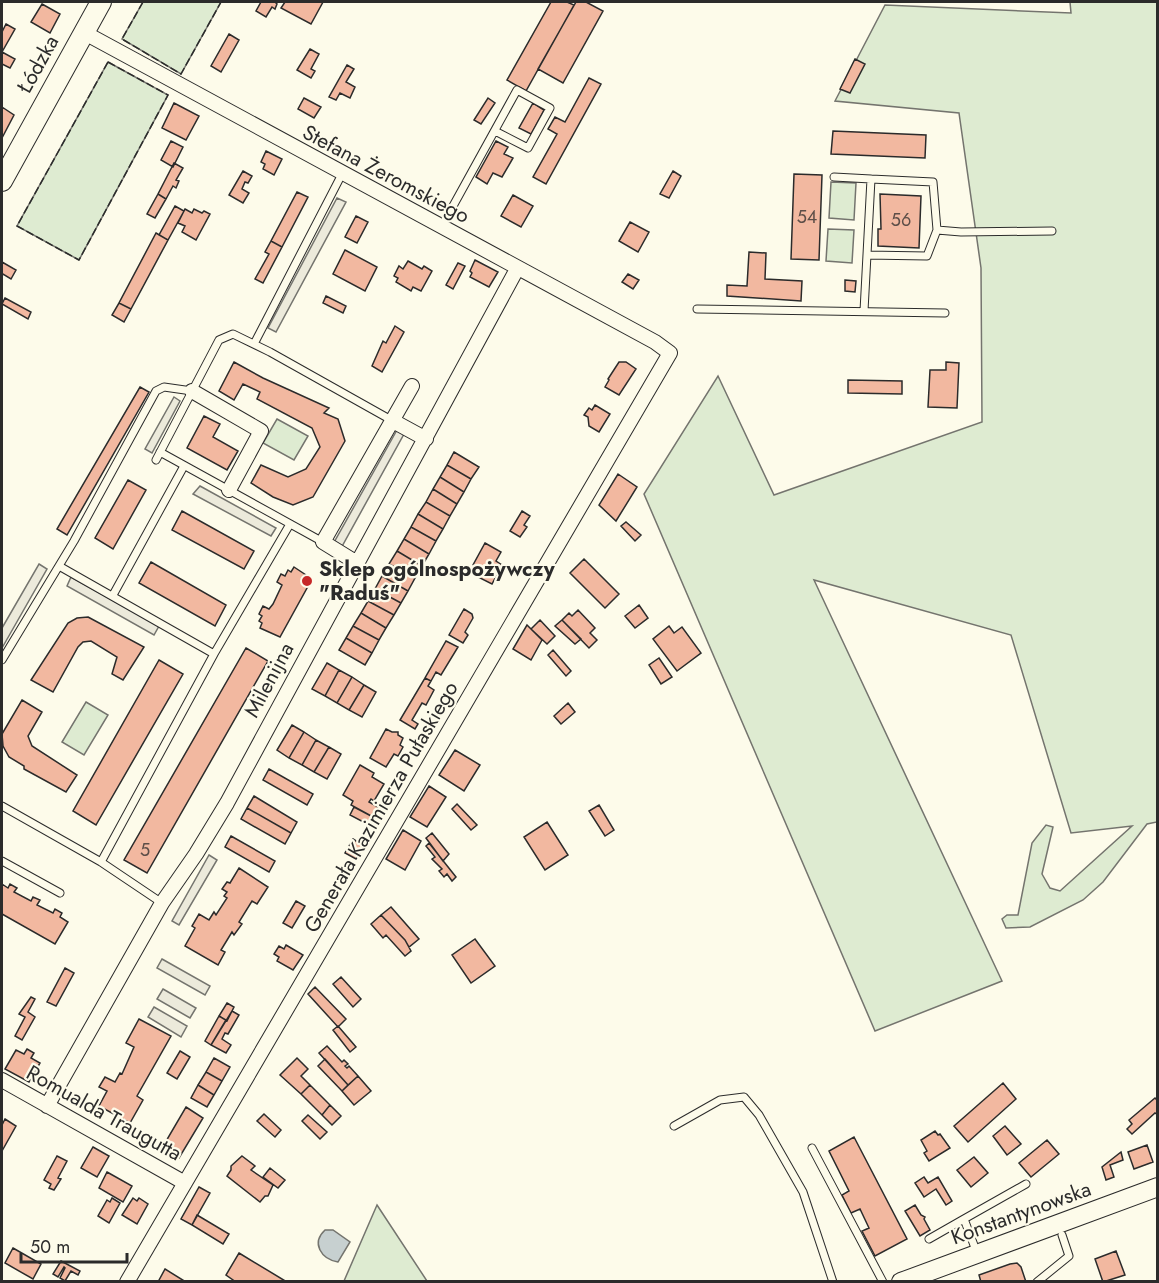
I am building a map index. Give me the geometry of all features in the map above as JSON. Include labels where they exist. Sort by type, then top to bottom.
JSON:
[{"type":"main road","name":"Łódzka","points":[[2,181],[101,2]]},
{"type":"main road","name":"Konstantynowska","points":[[901,1281],[1156,1191]]},
{"type":"street","name":"Stefana Żeromskiego","points":[[84,32],[655,342],[670,353]]},
{"type":"street","name":"Milenijna","points":[[47,1106],[162,903],[196,854],[227,803],[517,268]]},
{"type":"street","name":"Generała Kazimierza Pułaskiego","points":[[127,1281],[670,353]]},
{"type":"street","points":[[357,563],[323,542],[412,386]]},
{"type":"street","points":[[192,391],[261,431],[230,490]]},
{"type":"street","points":[[393,421],[426,439]]},
{"type":"street","name":"Romualda Traugutta","points":[[2,1080],[185,1183]]},
{"type":"lane","points":[[442,226],[517,90],[549,108],[528,148],[495,130]]},
{"type":"lane","points":[[254,344],[342,174]]},
{"type":"lane","points":[[834,177],[933,182],[937,230],[927,256],[867,255]]},
{"type":"lane","points":[[864,311],[871,179]]},
{"type":"lane","points":[[937,230],[1052,231]]},
{"type":"lane","points":[[697,309],[945,313]]},
{"type":"lane","points":[[156,460],[219,340],[233,334],[393,421]]},
{"type":"lane","points":[[2,660],[59,566],[156,390],[164,387],[192,391]]},
{"type":"lane","points":[[160,452],[323,542]]},
{"type":"lane","points":[[113,595],[184,466]]},
{"type":"lane","points":[[101,862],[214,654],[290,524]]},
{"type":"lane","points":[[59,566],[214,654]]},
{"type":"lane","points":[[2,806],[101,862],[162,903]]},
{"type":"lane","points":[[2,861],[60,893]]},
{"type":"lane","points":[[674,1126],[720,1100],[744,1097],[759,1114],[803,1192],[833,1281]]},
{"type":"lane","points":[[812,1148],[882,1281]]},
{"type":"lane","points":[[929,1239],[1026,1184]]},
{"type":"lane","points":[[964,1219],[977,1253]]},
{"type":"lane","points":[[1037,1281],[1069,1256],[1062,1235]]},
{"type":"green space","points":[[143,2],[221,2],[181,74],[122,39]]},
{"type":"green space","points":[[1070,2],[1157,2],[1157,822],[1147,824],[1103,882],[1083,900],[1030,927],[1006,928],[1002,919],[1007,915],[1018,915],[1032,843],[1046,825],[1053,827],[1042,874],[1050,888],[1060,891],[1132,826],[1071,833],[1011,635],[814,580],[1002,981],[875,1031],[644,494],[718,376],[774,495],[982,422],[981,268],[959,113],[835,101],[885,5],[1071,13]]},
{"type":"green space","points":[[108,62],[168,95],[79,260],[17,226]]},
{"type":"green space","points":[[831,182],[856,183],[854,220],[829,218]]},
{"type":"green space","points":[[828,229],[854,230],[852,263],[826,261]]},
{"type":"green space","points":[[277,419],[308,436],[294,460],[263,443]]},
{"type":"green space","points":[[86,702],[108,715],[84,755],[62,742]]},
{"type":"green space","points":[[377,1205],[427,1281],[344,1281]]},
{"type":"shaded area","points":[[337,198],[346,202],[276,332],[268,328]]},
{"type":"shaded area","points":[[174,397],[180,401],[152,453],[145,449]]},
{"type":"shaded area","points":[[397,430],[404,434],[340,550],[332,546]]},
{"type":"shaded area","points":[[200,486],[276,528],[271,536],[193,494]]},
{"type":"shaded area","points":[[39,564],[47,569],[2,648],[2,628]]},
{"type":"shaded area","points":[[71,577],[159,626],[154,635],[67,586]]},
{"type":"shaded area","points":[[209,855],[217,860],[179,925],[172,921]]},
{"type":"shaded area","points":[[162,959],[210,986],[205,995],[157,968]]},
{"type":"shaded area","points":[[163,989],[196,1008],[190,1018],[157,999]]},
{"type":"shaded area","points":[[154,1007],[187,1026],[181,1037],[148,1017]]},
{"type":"shaded area","points":[[325,1230],[333,1230],[350,1242],[338,1262],[327,1258],[320,1250],[319,1240]]},
{"type":"building","points":[[261,2],[277,4],[275,9],[272,7],[266,17],[256,11]]},
{"type":"building","points":[[285,2],[323,2],[311,24],[281,8]]},
{"type":"building","points":[[551,2],[567,2],[574,5],[526,91],[507,80]]},
{"type":"building","points":[[576,2],[586,2],[603,11],[563,83],[538,69]]},
{"type":"building","points":[[42,4],[60,14],[50,33],[31,22]]},
{"type":"building","points":[[6,24],[15,29],[2,52],[2,32]]},
{"type":"building","points":[[229,34],[239,40],[221,72],[211,66]]},
{"type":"building","points":[[310,49],[319,54],[311,69],[315,71],[311,78],[297,70]]},
{"type":"building","points":[[2,52],[15,59],[10,68],[2,64]]},
{"type":"building","points":[[855,59],[865,64],[850,93],[840,89]]},
{"type":"building","points":[[347,65],[354,69],[346,82],[355,87],[350,98],[340,93],[336,100],[329,97]]},
{"type":"building","points":[[589,78],[601,84],[546,184],[533,177],[557,134],[548,129],[555,117],[565,122]]},
{"type":"building","points":[[304,98],[321,107],[314,118],[298,109]]},
{"type":"building","points":[[488,98],[495,103],[481,124],[474,120]]},
{"type":"building","points":[[174,103],[199,116],[186,140],[162,128]]},
{"type":"building","points":[[533,103],[544,110],[531,134],[519,128]]},
{"type":"building","points":[[2,107],[14,115],[2,138]]},
{"type":"building","points":[[833,131],[926,135],[925,158],[831,154]]},
{"type":"building","points":[[171,141],[183,147],[173,167],[161,160]]},
{"type":"building","points":[[496,141],[508,147],[504,154],[513,158],[502,177],[493,173],[487,184],[476,177]]},
{"type":"building","points":[[266,151],[282,159],[274,175],[263,169],[265,164],[261,162]]},
{"type":"building","points":[[174,163],[183,168],[176,180],[179,181],[176,188],[173,186],[166,199],[158,194]]},
{"type":"building","points":[[243,171],[252,176],[248,183],[245,182],[242,189],[249,193],[243,203],[229,195]]},
{"type":"building","points":[[673,171],[681,176],[669,198],[660,194]]},
{"type":"building","points":[[794,174],[822,175],[819,260],[791,259]]},
{"type":"building","points":[[297,192],[308,197],[282,247],[271,241]]},
{"type":"building","points":[[158,194],[166,199],[155,218],[147,214]]},
{"type":"building","points":[[880,194],[921,196],[919,248],[878,246],[878,229],[881,229]]},
{"type":"building","points":[[513,195],[533,206],[521,227],[501,216]]},
{"type":"building","points":[[175,206],[184,211],[168,240],[159,235]]},
{"type":"building","points":[[185,209],[192,213],[194,209],[210,214],[196,240],[182,232],[185,226],[178,223]]},
{"type":"building","points":[[356,216],[368,222],[357,243],[345,237]]},
{"type":"building","points":[[630,222],[649,232],[638,252],[619,241]]},
{"type":"building","points":[[156,233],[168,240],[131,309],[119,303]]},
{"type":"building","points":[[271,241],[282,247],[263,283],[255,279],[269,254],[265,252]]},
{"type":"building","points":[[345,250],[377,267],[365,291],[333,274]]},
{"type":"building","points":[[749,252],[766,253],[765,279],[802,281],[801,301],[727,296],[727,285],[747,286]]},
{"type":"building","points":[[475,260],[498,272],[489,287],[470,277]]},
{"type":"building","points":[[408,261],[422,269],[424,266],[432,271],[421,291],[413,287],[411,291],[396,282],[398,278],[394,276],[399,266],[403,269]]},
{"type":"building","points":[[2,262],[16,270],[11,279],[3,274],[2,276]]},
{"type":"building","points":[[458,263],[465,266],[453,289],[446,285]]},
{"type":"building","points":[[628,274],[639,280],[633,289],[622,282]]},
{"type":"building","points":[[845,280],[856,281],[855,292],[845,291]]},
{"type":"building","points":[[326,296],[346,306],[343,313],[323,303]]},
{"type":"building","points":[[5,298],[31,312],[28,319],[2,304]]},
{"type":"building","points":[[119,303],[131,309],[124,322],[112,315]]},
{"type":"building","points":[[395,326],[404,332],[382,372],[372,366],[383,341],[386,343]]},
{"type":"building","points":[[234,362],[329,408],[324,413],[338,419],[345,441],[313,497],[293,505],[273,497],[251,483],[261,465],[288,477],[306,469],[320,447],[312,428],[257,399],[260,392],[243,384],[234,400],[219,391]]},
{"type":"building","points":[[619,362],[626,362],[636,369],[619,395],[605,387]]},
{"type":"building","points":[[946,362],[959,363],[957,408],[928,407],[930,370],[946,370]]},
{"type":"building","points":[[848,380],[902,381],[902,394],[848,393]]},
{"type":"building","points":[[140,387],[149,392],[67,535],[57,529]]},
{"type":"building","points":[[595,405],[610,414],[599,432],[589,426],[588,417],[584,415],[589,408],[592,410]]},
{"type":"building","points":[[204,416],[220,424],[213,437],[238,451],[227,470],[187,448]]},
{"type":"building","points":[[454,452],[479,467],[471,479],[447,465]]},
{"type":"building","points":[[447,465],[471,479],[464,492],[440,477]]},
{"type":"building","points":[[618,474],[637,487],[616,521],[599,505]]},
{"type":"building","points":[[440,477],[464,492],[457,504],[433,489]]},
{"type":"building","points":[[128,480],[146,490],[113,549],[95,538]]},
{"type":"building","points":[[433,489],[457,504],[450,516],[426,502]]},
{"type":"building","points":[[426,502],[450,516],[443,529],[418,514]]},
{"type":"building","points":[[182,511],[254,551],[244,569],[172,530]]},
{"type":"building","points":[[522,511],[530,516],[524,525],[527,527],[520,537],[510,531]]},
{"type":"building","points":[[418,514],[443,529],[436,541],[411,527]]},
{"type":"building","points":[[626,522],[641,535],[635,541],[621,526]]},
{"type":"building","points":[[411,527],[436,541],[429,554],[404,539]]},
{"type":"building","points":[[404,539],[429,554],[422,566],[397,551]]},
{"type":"building","points":[[485,543],[501,552],[496,561],[502,565],[492,584],[478,577],[482,570],[473,565]]},
{"type":"building","points":[[397,551],[422,566],[415,578],[389,564]]},
{"type":"building","points":[[584,559],[619,594],[605,608],[570,573]]},
{"type":"building","points":[[151,562],[226,605],[215,626],[139,583]]},
{"type":"building","points":[[389,564],[415,578],[408,591],[382,576]]},
{"type":"building","points":[[294,567],[312,579],[280,637],[260,628],[262,623],[259,621],[262,616],[259,614],[263,606],[269,609],[273,604],[282,585],[277,582],[281,574],[285,576],[288,570],[291,572]]},
{"type":"building","points":[[382,576],[408,591],[401,603],[375,589]]},
{"type":"building","points":[[375,589],[401,603],[394,615],[368,601]]},
{"type":"building","points":[[368,601],[394,615],[386,628],[361,613]]},
{"type":"building","points":[[639,605],[648,618],[635,628],[625,616]]},
{"type":"building","points":[[464,609],[472,614],[473,618],[465,632],[468,635],[463,643],[449,635]]},
{"type":"building","points":[[578,610],[595,628],[590,633],[597,640],[589,648],[562,620],[569,613],[572,616]]},
{"type":"building","points":[[361,613],[386,628],[379,640],[353,626]]},
{"type":"building","points":[[88,617],[144,647],[123,680],[112,674],[117,657],[91,641],[83,642],[78,647],[53,692],[31,680],[68,623],[77,618]]},
{"type":"building","points":[[540,620],[555,636],[547,644],[531,629]]},
{"type":"building","points":[[562,620],[581,639],[575,644],[555,626]]},
{"type":"building","points":[[527,625],[542,640],[531,660],[513,649]]},
{"type":"building","points":[[353,626],[379,640],[372,653],[346,638]]},
{"type":"building","points":[[669,626],[674,633],[682,627],[701,653],[677,671],[653,639]]},
{"type":"building","points":[[346,638],[372,653],[365,665],[339,650]]},
{"type":"building","points":[[446,641],[458,647],[441,675],[436,672],[431,681],[425,678]]},
{"type":"building","points":[[246,648],[268,661],[147,873],[124,860]]},
{"type":"building","points":[[553,650],[571,671],[566,676],[548,655]]},
{"type":"building","points":[[659,658],[672,677],[661,684],[649,665]]},
{"type":"building","points":[[159,660],[183,674],[96,825],[73,811]]},
{"type":"building","points":[[327,663],[339,670],[325,696],[312,689]]},
{"type":"building","points":[[339,670],[352,677],[337,703],[325,696]]},
{"type":"building","points":[[352,677],[364,685],[349,710],[337,703]]},
{"type":"building","points":[[425,678],[431,681],[428,686],[434,690],[426,705],[422,703],[412,720],[418,724],[415,729],[400,720]]},
{"type":"building","points":[[364,685],[376,692],[362,717],[349,710]]},
{"type":"building","points":[[22,700],[42,712],[28,736],[32,746],[77,775],[66,792],[24,769],[24,766],[9,757],[3,746],[2,734]]},
{"type":"building","points":[[568,703],[575,712],[561,724],[554,716]]},
{"type":"building","points":[[292,725],[304,732],[289,758],[277,750]]},
{"type":"building","points":[[386,729],[398,732],[398,735],[403,738],[400,745],[403,747],[398,756],[394,754],[386,767],[370,758]]},
{"type":"building","points":[[304,732],[316,740],[302,765],[289,758]]},
{"type":"building","points":[[316,740],[329,747],[314,772],[302,765]]},
{"type":"building","points":[[329,747],[341,754],[327,779],[314,772]]},
{"type":"building","points":[[455,750],[480,765],[464,791],[439,775]]},
{"type":"building","points":[[360,765],[374,773],[372,777],[384,784],[374,801],[371,799],[369,802],[378,807],[373,817],[351,805],[353,801],[343,795]]},
{"type":"building","points":[[269,769],[313,794],[307,805],[263,780]]},
{"type":"building","points":[[429,786],[446,797],[427,827],[410,817]]},
{"type":"building","points":[[254,796],[297,822],[291,833],[247,808]]},
{"type":"building","points":[[457,804],[477,825],[471,830],[452,809]]},
{"type":"building","points":[[599,805],[614,830],[605,836],[589,811]]},
{"type":"building","points":[[354,807],[373,817],[369,825],[350,815]]},
{"type":"building","points":[[247,808],[291,833],[285,844],[241,819]]},
{"type":"building","points":[[547,822],[568,855],[545,870],[524,837]]},
{"type":"building","points":[[403,830],[421,841],[405,870],[386,859]]},
{"type":"building","points":[[432,833],[449,854],[443,861],[426,838]]},
{"type":"building","points":[[231,836],[275,861],[269,872],[225,847]]},
{"type":"building","points":[[353,839],[364,846],[356,859],[345,853]]},
{"type":"building","points":[[429,843],[456,877],[452,881],[447,874],[444,877],[439,871],[442,869],[432,859],[435,857],[426,846]]},
{"type":"building","points":[[239,868],[268,887],[257,904],[252,901],[239,922],[242,924],[234,935],[232,932],[221,950],[225,952],[218,965],[185,946],[195,928],[192,926],[199,914],[209,920],[214,912],[216,915],[227,898],[224,896],[227,892],[222,889],[227,882],[230,883]]},
{"type":"building","points":[[2,884],[8,888],[10,884],[17,888],[14,892],[31,901],[33,897],[40,900],[37,905],[53,913],[55,909],[62,913],[60,917],[68,922],[55,944],[2,914]]},
{"type":"building","points":[[296,901],[305,906],[292,928],[283,923]]},
{"type":"building","points":[[391,907],[419,939],[409,947],[381,915]]},
{"type":"building","points":[[381,915],[405,940],[411,951],[405,956],[386,935],[383,938],[371,924]]},
{"type":"building","points":[[475,939],[495,966],[471,983],[452,955]]},
{"type":"building","points":[[286,945],[303,955],[293,970],[277,961],[279,957],[274,954],[279,946],[284,949]]},
{"type":"building","points":[[65,968],[74,973],[56,1006],[47,1002]]},
{"type":"building","points":[[341,977],[361,999],[353,1007],[333,984]]},
{"type":"building","points":[[315,987],[346,1019],[338,1027],[308,994]]},
{"type":"building","points":[[31,997],[35,999],[28,1012],[35,1017],[22,1040],[15,1036],[25,1017],[19,1014]]},
{"type":"building","points":[[227,1003],[234,1007],[227,1021],[219,1016]]},
{"type":"building","points":[[232,1011],[239,1015],[228,1034],[225,1033],[222,1039],[231,1045],[226,1053],[211,1045]]},
{"type":"building","points":[[219,1016],[226,1020],[211,1045],[205,1041]]},
{"type":"building","points":[[139,1019],[171,1036],[137,1096],[143,1100],[130,1123],[99,1106],[107,1091],[99,1087],[105,1077],[115,1082],[120,1073],[122,1074],[134,1047],[126,1043]]},
{"type":"building","points":[[338,1026],[356,1047],[350,1052],[333,1030]]},
{"type":"building","points":[[327,1046],[342,1062],[344,1060],[348,1064],[345,1066],[347,1068],[349,1066],[358,1076],[348,1085],[319,1053]]},
{"type":"building","points":[[27,1049],[34,1053],[31,1058],[40,1063],[29,1082],[5,1069],[16,1050],[24,1054]]},
{"type":"building","points":[[180,1051],[190,1057],[177,1079],[167,1073]]},
{"type":"building","points":[[214,1058],[230,1067],[222,1081],[206,1072]]},
{"type":"building","points":[[297,1058],[308,1069],[301,1076],[310,1085],[301,1094],[280,1075]]},
{"type":"building","points":[[325,1059],[348,1085],[342,1091],[318,1066]]},
{"type":"building","points":[[206,1072],[222,1081],[214,1095],[198,1085]]},
{"type":"building","points":[[358,1076],[371,1091],[354,1105],[342,1091]]},
{"type":"building","points":[[1003,1083],[1016,1099],[968,1142],[954,1126]]},
{"type":"building","points":[[198,1085],[214,1095],[207,1107],[191,1098]]},
{"type":"building","points":[[310,1085],[330,1105],[322,1115],[301,1094]]},
{"type":"building","points":[[1155,1098],[1158,1101],[1158,1115],[1155,1113],[1132,1134],[1127,1129],[1132,1124],[1129,1120]]},
{"type":"building","points":[[330,1105],[341,1116],[332,1125],[322,1115]]},
{"type":"building","points":[[186,1107],[203,1118],[179,1158],[162,1148]]},
{"type":"building","points":[[264,1114],[281,1130],[275,1137],[257,1121]]},
{"type":"building","points":[[308,1115],[327,1132],[320,1139],[302,1121]]},
{"type":"building","points":[[5,1119],[16,1126],[2,1151],[2,1125]]},
{"type":"building","points":[[1005,1126],[1021,1144],[1007,1155],[993,1136]]},
{"type":"building","points":[[935,1131],[950,1148],[929,1161],[924,1153],[927,1151],[921,1140]]},
{"type":"building","points":[[854,1137],[907,1239],[875,1256],[862,1231],[869,1228],[860,1209],[851,1213],[842,1195],[849,1191],[829,1151]]},
{"type":"building","points":[[1047,1140],[1059,1154],[1031,1177],[1019,1163]]},
{"type":"building","points":[[1147,1145],[1153,1162],[1134,1169],[1128,1152]]},
{"type":"building","points":[[93,1147],[109,1156],[97,1177],[81,1168]]},
{"type":"building","points":[[1121,1152],[1123,1160],[1110,1165],[1114,1177],[1106,1180],[1102,1167]]},
{"type":"building","points":[[57,1156],[67,1161],[58,1178],[61,1179],[54,1190],[49,1188],[51,1184],[44,1180]]},
{"type":"building","points":[[242,1156],[255,1166],[251,1170],[273,1185],[268,1196],[260,1202],[227,1176],[231,1166]]},
{"type":"building","points":[[974,1157],[988,1173],[971,1187],[957,1170]]},
{"type":"building","points":[[270,1168],[285,1180],[278,1188],[263,1177]]},
{"type":"building","points":[[107,1172],[132,1186],[123,1202],[99,1188]]},
{"type":"building","points":[[924,1177],[928,1183],[938,1177],[952,1201],[946,1205],[936,1189],[924,1197],[915,1183]]},
{"type":"building","points":[[199,1187],[210,1193],[192,1225],[181,1219]]},
{"type":"building","points":[[112,1198],[120,1203],[109,1223],[98,1216],[107,1200],[110,1202]]},
{"type":"building","points":[[133,1198],[137,1201],[139,1198],[148,1204],[137,1224],[122,1215]]},
{"type":"building","points":[[915,1205],[925,1217],[930,1230],[920,1236],[905,1211]]},
{"type":"building","points":[[197,1215],[229,1234],[223,1244],[192,1225]]},
{"type":"building","points":[[13,1248],[41,1264],[33,1279],[5,1263]]},
{"type":"building","points":[[1116,1251],[1125,1275],[1103,1282],[1095,1259]]},
{"type":"building","points":[[239,1253],[287,1282],[236,1282],[226,1275]]},
{"type":"building","points":[[61,1261],[80,1271],[78,1275],[71,1271],[65,1281],[60,1278],[64,1267],[58,1277],[53,1274]]},
{"type":"building","points":[[1017,1263],[1021,1267],[1026,1282],[981,1282],[979,1275]]},
{"type":"building","points":[[165,1269],[186,1282],[158,1282]]},
{"type":"fence","points":[[143,2],[122,39],[181,74],[221,2]]},
{"type":"fence","points":[[108,62],[168,95],[79,260],[17,226],[108,62]]},
{"type":"place","name":"Sklep ogólnospożywczy \"Raduś\"","points":[[307,581]]}]
